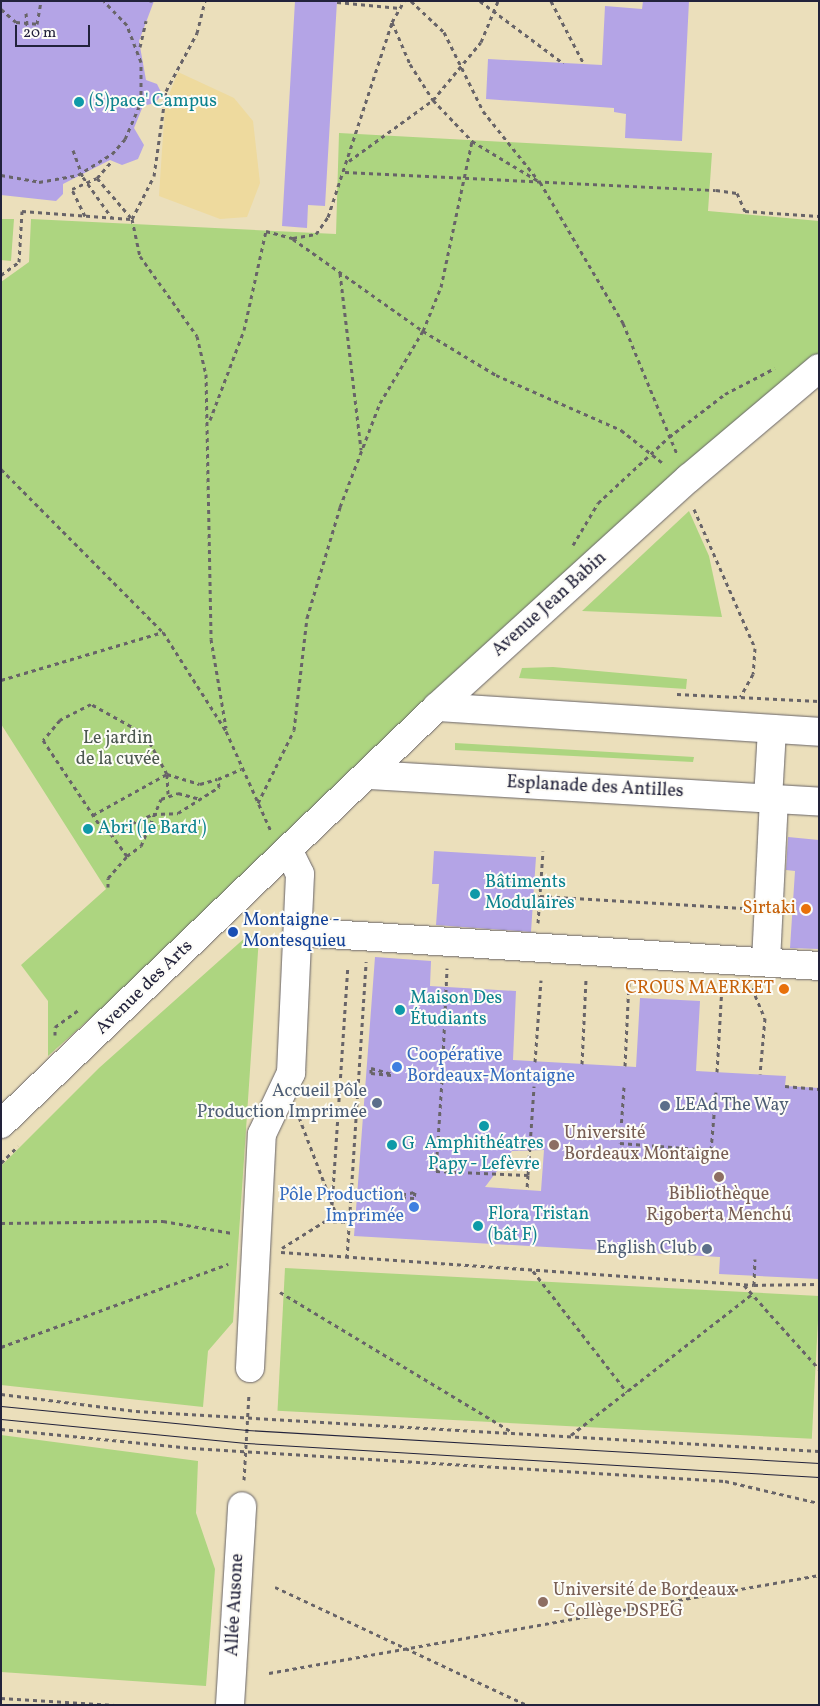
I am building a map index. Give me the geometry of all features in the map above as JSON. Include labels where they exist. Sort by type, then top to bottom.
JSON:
[{"type":"street","name":"Avenue Jean Babin","points":[[281,842],[371,775],[437,708],[689,478],[819,368]]},
{"type":"street","points":[[437,708],[819,732]]},
{"type":"street","points":[[766,962],[769,909],[772,729]]},
{"type":"street","name":"Esplanade des Antilles","points":[[371,775],[819,802]]},
{"type":"street","points":[[250,1368],[262,1134],[287,1087],[298,932],[300,874],[281,842]]},
{"type":"street","name":"Avenue des Arts","points":[[1,1124],[281,842]]},
{"type":"street","points":[[298,932],[449,939],[819,966]]},
{"type":"street","name":"Allée Ausone","points":[[230,1705],[242,1506]]},
{"type":"path","points":[[1,9],[16,22],[37,24],[42,1]]},
{"type":"path","points":[[1,175],[39,182],[82,174],[112,154],[124,139],[141,102],[142,76],[136,43],[104,1]]},
{"type":"path","points":[[132,219],[154,176],[166,91],[197,33],[205,1]]},
{"type":"path","points":[[293,238],[316,234],[345,172],[392,22],[404,1]]},
{"type":"path","points":[[411,1],[444,32],[483,111],[540,182],[623,323],[669,437]]},
{"type":"path","points":[[480,1],[563,63]]},
{"type":"path","points":[[348,161],[433,100],[481,42],[498,1]]},
{"type":"path","points":[[550,1],[584,64]]},
{"type":"path","points":[[337,2],[400,8]]},
{"type":"path","points":[[26,13],[25,23],[28,34]]},
{"type":"path","points":[[140,46],[146,21]]},
{"type":"path","points":[[392,22],[410,64],[433,100],[472,141],[540,182]]},
{"type":"path","points":[[258,803],[294,730],[307,618],[361,451],[380,403],[423,331],[441,287],[472,141]]},
{"type":"path","points":[[73,150],[82,174],[112,218]]},
{"type":"path","points":[[85,216],[72,190],[98,178],[112,161]]},
{"type":"path","points":[[345,172],[716,190],[738,193],[745,211],[819,216]]},
{"type":"path","points":[[98,178],[132,219],[140,256],[196,336],[206,374],[209,423],[211,639],[226,731]]},
{"type":"path","points":[[1,275],[20,262],[22,211],[132,219]]},
{"type":"path","points":[[209,423],[244,330],[266,231],[293,238],[423,331],[496,375],[621,430],[651,457],[689,478],[694,509],[755,648],[753,674],[740,697]]},
{"type":"path","points":[[340,272],[361,451]]},
{"type":"path","points":[[2,469],[163,632],[226,731],[241,769],[281,842]]},
{"type":"path","points":[[1,680],[163,632]]},
{"type":"path","points":[[108,887],[108,878],[127,856],[141,846],[153,814],[168,794],[167,774],[145,734],[91,704],[60,720],[43,740],[93,815],[110,833],[127,856]]},
{"type":"path","points":[[93,815],[167,774],[200,784],[241,769]]},
{"type":"path","points":[[110,833],[153,814],[178,813],[219,787],[218,779]]},
{"type":"path","points":[[168,794],[200,799]]},
{"type":"path","points":[[536,946],[543,851]]},
{"type":"path","points":[[540,896],[769,909]]},
{"type":"path","points":[[347,1258],[368,936]]},
{"type":"path","points":[[443,1057],[449,939]]},
{"type":"path","points":[[582,1064],[587,950]]},
{"type":"path","points":[[625,1066],[630,952]]},
{"type":"path","points":[[739,960],[765,1018],[760,1074]]},
{"type":"path","points":[[332,1205],[348,966]]},
{"type":"path","points":[[535,1062],[540,980]]},
{"type":"path","points":[[717,1072],[720,1017]]},
{"type":"path","points":[[371,1068],[391,1074],[371,1073],[371,1068]]},
{"type":"path","points":[[442,1080],[436,1170],[528,1175]]},
{"type":"path","points":[[528,1190],[534,1086]]},
{"type":"path","points":[[785,1086],[819,1089]]},
{"type":"path","points":[[287,1087],[339,1222]]},
{"type":"path","points":[[624,1087],[620,1143],[711,1150],[716,1092]]},
{"type":"path","points":[[415,1192],[414,1198],[394,1196],[415,1192]]},
{"type":"path","points":[[1,1223],[163,1221],[198,1224],[257,1258],[512,1432]]},
{"type":"path","points":[[356,1222],[325,1221],[276,1252],[754,1285],[819,1284]]},
{"type":"path","points":[[1,1347],[257,1258]]},
{"type":"path","points":[[754,1285],[755,1259]]},
{"type":"path","points":[[533,1271],[627,1392]]},
{"type":"path","points":[[743,1284],[819,1369]]},
{"type":"path","points":[[571,1436],[752,1294]]},
{"type":"path","points":[[811,1361],[819,1361]]},
{"type":"path","points":[[242,1506],[250,1368]]},
{"type":"path","points":[[1,1394],[136,1410],[819,1451]]},
{"type":"path","points":[[1,1429],[245,1452],[725,1481],[819,1503]]},
{"type":"path","points":[[269,1673],[819,1575]]},
{"type":"path","points":[[275,1586],[527,1705]]},
{"type":"path","points":[[1,1698],[115,1705]]},
{"type":"green space","name":"Le jardin de la cuvée","points":[[339,133],[712,153],[708,211],[819,221],[819,354],[735,423],[273,856],[48,1056],[48,1001],[21,965],[106,889],[1,724],[1,282],[29,262],[31,219],[336,234]]},
{"type":"green space","points":[[1,219],[14,219],[11,261],[1,260]]},
{"type":"green space","points":[[689,511],[709,556],[722,617],[582,611]]},
{"type":"green space","points":[[553,667],[687,679],[686,689],[519,678],[522,668]]},
{"type":"green space","points":[[455,743],[694,757],[693,762],[455,750]]},
{"type":"green space","points":[[247,936],[259,937],[233,1322],[208,1351],[203,1407],[1,1385],[1,1166],[99,1068]]},
{"type":"green space","points":[[285,1268],[819,1296],[812,1439],[278,1411]]},
{"type":"green space","points":[[1,1435],[198,1461],[196,1513],[215,1569],[206,1686],[1,1672]]},
{"type":"sand","points":[[178,72],[234,98],[253,121],[260,183],[247,217],[220,219],[159,196],[165,105]]},
{"type":"building","name":"(S)pace' Campus","points":[[1,1],[154,1],[139,41],[146,80],[157,84],[162,94],[155,103],[143,106],[134,128],[144,145],[138,159],[122,165],[110,160],[63,184],[63,194],[56,201],[1,195]]},
{"type":"building","points":[[295,1],[337,1],[325,206],[308,205],[307,228],[282,226]]},
{"type":"building","points":[[643,1],[689,1],[682,141],[625,138],[626,114],[614,112],[614,108],[486,99],[488,59],[602,65],[605,6],[642,9]]},
{"type":"building","name":"Sirtaki","points":[[788,837],[819,840],[819,949],[790,948],[795,871],[786,870]]},
{"type":"building","name":"Bâtiments Modulaires","points":[[434,851],[536,857],[531,932],[436,925],[439,884],[432,884]]},
{"type":"building","points":[[375,957],[431,961],[430,986],[516,991],[513,1060],[636,1067],[640,998],[700,1001],[696,1071],[786,1076],[785,1086],[819,1088],[819,1279],[719,1274],[720,1257],[354,1236]],"holes":[[[544,1150],[541,1191],[485,1187],[512,1151]]]},
{"type":"tram line","points":[[1,1406],[247,1430],[819,1463]]},
{"type":"tram line","points":[[1,1419],[246,1443],[819,1477]]},
{"type":"place","name":"(S)pace' Campus","points":[[79,102]]},
{"type":"place","name":"Abri (le Bard')","points":[[88,829]]},
{"type":"place","name":"Bâtiments Modulaires","points":[[475,894]]},
{"type":"place","name":"Sirtaki","points":[[806,909]]},
{"type":"place","name":"Montaigne - Montesquieu","points":[[233,932]]},
{"type":"place","name":"CROUS MAERKET","points":[[784,989]]},
{"type":"place","name":"Maison Des Étudiants","points":[[400,1010]]},
{"type":"place","name":"Coopérative Bordeaux-Montaigne","points":[[397,1067]]},
{"type":"place","name":"Accueil Pôle Production Imprimée","points":[[377,1103]]},
{"type":"place","name":"LEAd The Way","points":[[665,1106]]},
{"type":"place","name":"Amphithéatres Papy - Lefèvre","points":[[484,1126]]},
{"type":"place","name":"G","points":[[392,1145]]},
{"type":"place","name":"Université Bordeaux Montaigne","points":[[554,1145]]},
{"type":"place","name":"Bibliothèque Rigoberta Menchú","points":[[719,1177]]},
{"type":"place","name":"Pôle Production Imprimée","points":[[414,1207]]},
{"type":"place","name":"Flora Tristan (bât F)","points":[[478,1226]]},
{"type":"place","name":"English Club","points":[[707,1249]]},
{"type":"place","name":"Université de Bordeaux - Collège DSPEG","points":[[543,1602]]}]
